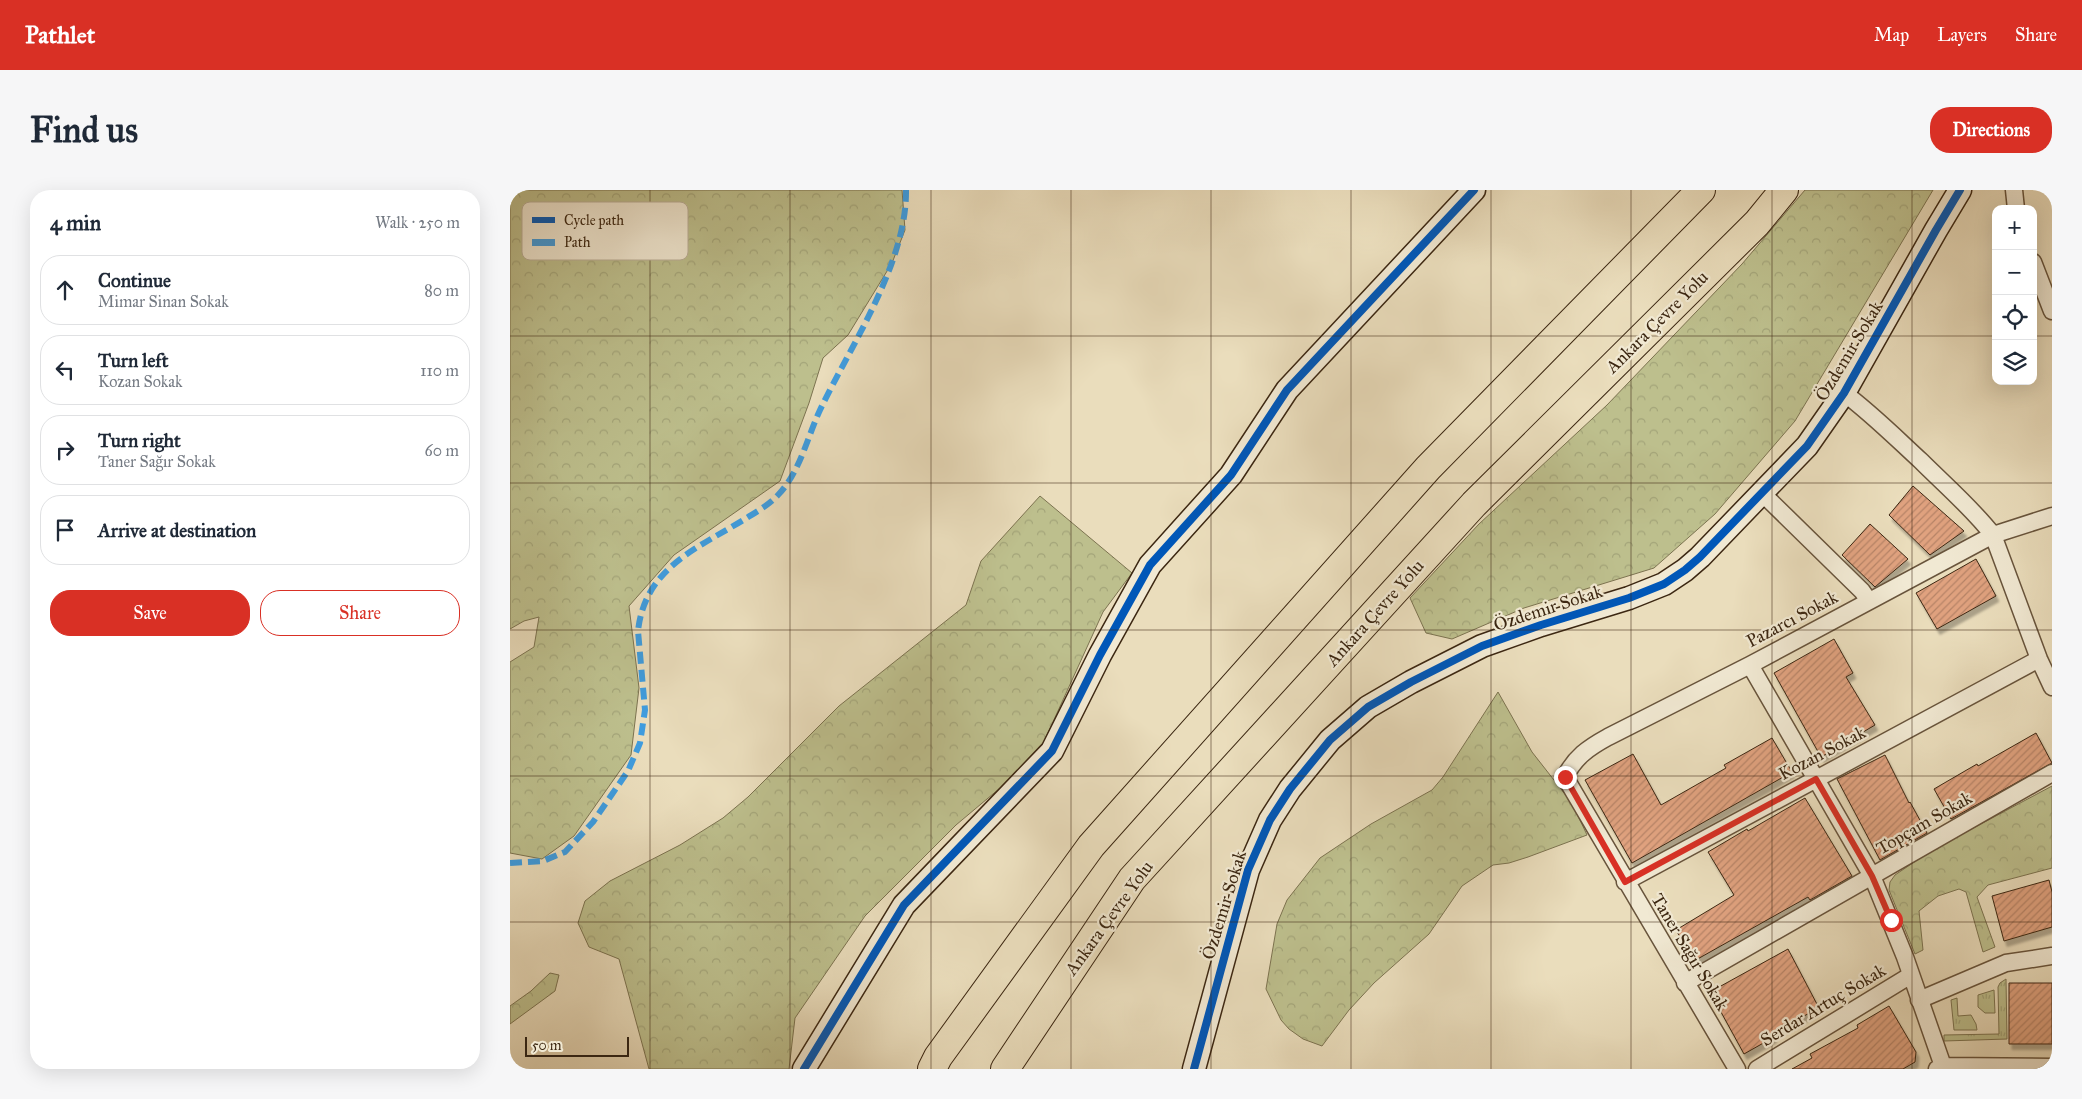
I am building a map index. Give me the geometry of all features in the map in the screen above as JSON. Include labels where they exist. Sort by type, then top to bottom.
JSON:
[{"type":"highway","points":[[932,1069],[938,1057],[1090,846],[1428,468],[1701,190]]},
{"type":"highway","name":"Ankara Çevre Yolu","points":[[1005,1069],[1132,879],[1474,504],[1756,223],[1784,190]]},
{"type":"street","points":[[804,1069],[904,906],[1052,751],[1100,655],[1150,565],[1231,475],[1287,390],[1474,190]]},
{"type":"street","name":"Özdemir Sokak","points":[[1194,1069],[1251,862],[1270,820],[1280,804],[1330,740],[1368,707],[1411,682],[1482,646],[1541,625],[1628,598],[1664,584],[1700,558],[1808,446],[1844,393],[1960,190]]},
{"type":"street","points":[[2014,190],[2016,205]]},
{"type":"street","points":[[2037,272],[2052,311]]},
{"type":"street","points":[[1844,393],[1863,407],[1953,492],[1993,535],[2039,659],[2052,687]]},
{"type":"street","points":[[1763,494],[1862,591],[1869,601]]},
{"type":"street","name":"Pazarcı Sokak","points":[[1565,777],[1573,762],[1586,749],[1750,665],[1993,535],[2052,516]]},
{"type":"street","name":"Kozan Sokak","points":[[1625,882],[2039,659]]},
{"type":"street","points":[[1750,665],[1872,876],[1911,975],[1941,1068],[2052,1067]]},
{"type":"street","name":"Topçam Sokak","points":[[1685,983],[2052,773]]},
{"type":"street","name":"Taner Sağır Sokak","points":[[1565,777],[1736,1069]]},
{"type":"street","points":[[1919,1000],[2006,963],[2052,956]]},
{"type":"street","name":"Serdar Artuç Sokak","points":[[1757,1069],[1911,975]]},
{"type":"green space","points":[[510,190],[902,190],[905,230],[892,263],[848,335],[823,358],[809,403],[780,481],[674,555],[629,606],[639,688],[631,755],[574,836],[542,859],[510,853],[510,662],[534,647],[539,617],[524,621],[510,629]]},
{"type":"green space","points":[[1805,190],[1933,190],[1795,421],[1715,514],[1654,568],[1524,608],[1452,639],[1426,633],[1410,598],[1479,524],[1607,405],[1742,264]]},
{"type":"green space","points":[[1040,496],[1132,573],[1103,612],[1037,757],[956,825],[865,916],[795,1018],[789,1069],[649,1069],[619,959],[589,947],[578,923],[585,901],[610,881],[680,845],[723,818],[748,797],[839,706],[966,605],[981,561]]},
{"type":"green space","points":[[1498,692],[1532,752],[1572,803],[1587,835],[1528,857],[1509,863],[1493,865],[1462,886],[1429,934],[1374,983],[1349,1010],[1322,1046],[1303,1039],[1289,1029],[1281,1020],[1266,989],[1277,924],[1287,900],[1320,858],[1371,824],[1432,790],[1443,777]]},
{"type":"green space","points":[[2052,786],[2052,868],[1988,885],[1977,897],[1995,947],[1983,952],[1966,892],[1959,889],[1938,896],[1919,911],[1923,950],[1915,954],[1889,890],[1890,882],[1895,875],[1932,850]]},
{"type":"green space","points":[[550,973],[559,975],[555,991],[510,1024],[510,1006],[531,991]]},
{"type":"green space","points":[[2006,979],[2007,1039],[1944,1041],[1944,1035],[1999,1034],[1998,987]]},
{"type":"green space","points":[[1994,990],[1995,1013],[1985,1013],[1978,1007],[1978,995]]},
{"type":"green space","points":[[1957,998],[1958,1016],[1971,1015],[1977,1030],[1954,1030],[1951,1000]]},
{"type":"building","points":[[1913,486],[1964,531],[1930,555],[1889,515]]},
{"type":"building","points":[[1870,524],[1908,559],[1875,587],[1842,555]]},
{"type":"building","points":[[1976,559],[1996,596],[1937,629],[1916,593]]},
{"type":"building","points":[[1834,639],[1853,673],[1846,677],[1875,725],[1821,757],[1774,673]]},
{"type":"building","points":[[2036,733],[2052,763],[1951,819],[1934,789]]},
{"type":"building","points":[[1772,738],[1792,772],[1632,863],[1585,780],[1633,754],[1661,805],[1726,768],[1724,765]]},
{"type":"building","points":[[1885,755],[1909,803],[1927,833],[1880,860],[1837,779]]},
{"type":"building","points":[[1805,798],[1852,876],[1810,900],[1808,897],[1694,961],[1676,930],[1734,895],[1708,852]]},
{"type":"building","points":[[2049,880],[2052,892],[2052,927],[2004,941],[1992,896]]},
{"type":"building","points":[[1788,949],[1819,1008],[1772,1033],[1774,1037],[1744,1054],[1710,992]]},
{"type":"building","points":[[2009,983],[2052,983],[2052,1044],[2009,1044]]},
{"type":"building","points":[[1889,1006],[1916,1052],[1915,1062],[1903,1069],[1792,1069],[1812,1058],[1810,1054],[1858,1028],[1857,1025]]},
{"type":"marked path","points":[[510,863],[543,861],[565,852],[593,822],[628,771],[640,743],[645,710],[638,631],[643,609],[651,591],[662,576],[691,551],[771,502],[786,486],[798,465],[820,410],[875,303],[887,275],[904,218],[906,190]]},
{"type":"cycle path","points":[[804,1069],[904,905],[1052,751],[1100,655],[1150,565],[1231,475],[1287,390],[1474,190]]},
{"type":"cycle path","points":[[1194,1069],[1248,870],[1270,820],[1290,789],[1330,740],[1368,707],[1411,682],[1482,646],[1541,625],[1629,598],[1664,584],[1700,557],[1807,446],[1844,393],[1960,190]]},
{"type":"route","points":[[1565,777],[1625,882],[1816,779],[1872,876],[1891,920]]}]
